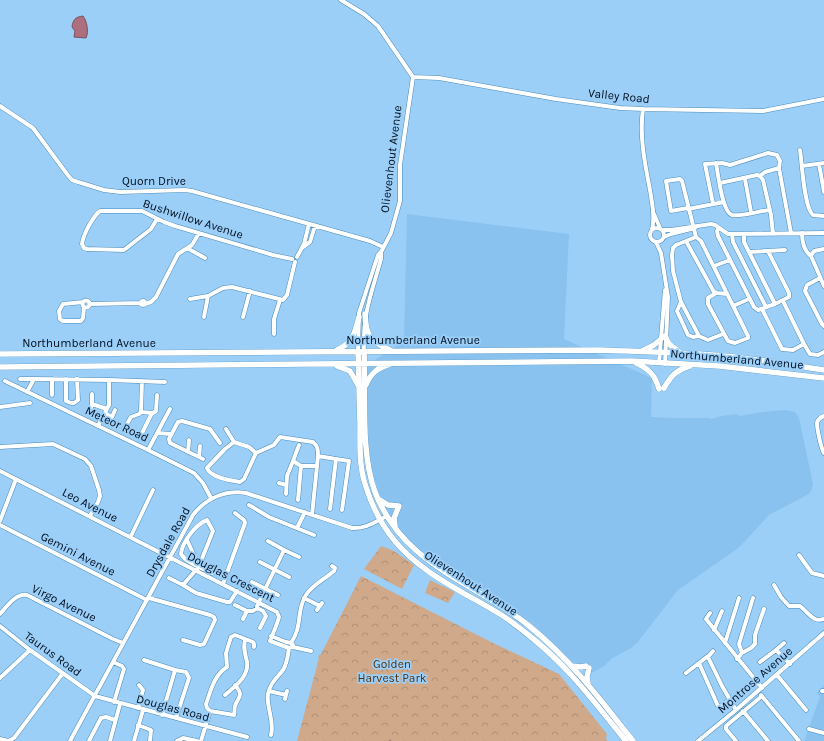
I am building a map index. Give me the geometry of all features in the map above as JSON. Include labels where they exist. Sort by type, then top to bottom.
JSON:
[{"type":"main road","points":[[365,314],[365,326],[370,337],[378,345],[392,350]]},
{"type":"main road","points":[[333,351],[343,347],[351,340],[355,334],[359,317]]},
{"type":"main road","points":[[640,352],[654,345],[663,337],[669,344],[680,352]]},
{"type":"main road","name":"Northumberland Avenue","points":[[0,354],[256,353],[392,350],[599,350],[662,353],[680,352],[750,359],[824,370]]},
{"type":"main road","name":"Olievenhout Avenue","points":[[361,351],[362,465],[369,495],[380,520],[395,541],[410,557],[430,572],[504,616],[550,652],[598,706],[626,741]]},
{"type":"main road","points":[[632,361],[650,371],[662,388],[678,370],[698,364]]},
{"type":"main road","name":"Northumberland Avenue","points":[[0,367],[632,361],[698,364],[824,378]]},
{"type":"main road","points":[[329,365],[341,367],[350,371],[362,389],[372,373],[380,368],[394,363]]},
{"type":"main road","name":"Olievenhout Avenue","points":[[362,389],[367,455],[372,480],[378,498],[387,516],[401,535],[433,565],[508,610],[553,647],[588,684],[633,741]]},
{"type":"main road","points":[[378,498],[388,505],[399,506],[394,518],[396,528]]},
{"type":"main road","points":[[572,666],[588,667],[588,684]]},
{"type":"street","points":[[341,0],[364,14],[378,26],[413,77]]},
{"type":"street","name":"Valley Road","points":[[413,77],[439,78],[556,98],[643,110],[763,111],[824,99]]},
{"type":"street","name":"Olievenhout Avenue","points":[[361,351],[359,317],[361,304],[378,255],[388,240],[400,201],[400,164],[413,77]]},
{"type":"street","name":"Quorn Drive","points":[[0,106],[33,128],[72,180],[95,188],[112,191],[185,190],[309,224],[383,247]]},
{"type":"street","points":[[643,110],[642,136],[653,212],[651,237],[656,242],[661,253]]},
{"type":"street","points":[[800,150],[809,210],[813,215],[824,216]]},
{"type":"street","points":[[713,204],[705,164],[716,163],[732,165],[761,155],[771,153],[777,155],[779,158],[779,168],[790,233]]},
{"type":"street","points":[[716,163],[724,202],[730,214],[736,215],[769,210]]},
{"type":"street","points":[[802,166],[822,164],[824,192]]},
{"type":"street","points":[[720,183],[745,179],[757,175],[760,176],[765,172],[779,168]]},
{"type":"street","points":[[760,176],[763,180],[773,234]]},
{"type":"street","points":[[724,202],[713,204],[688,208],[671,211],[666,181],[681,179],[688,208],[696,237],[701,240],[748,336],[748,338],[735,344],[728,341],[723,334],[707,301],[708,298],[716,293],[727,294]]},
{"type":"street","points":[[745,179],[751,212]]},
{"type":"street","name":"Bushwillow Avenue","points":[[158,219],[151,229],[124,250],[88,249],[84,248],[82,244],[95,216],[100,211],[140,210],[173,226],[273,255],[295,259]]},
{"type":"street","points":[[653,212],[664,234],[661,253],[668,302],[663,337],[662,363]]},
{"type":"street","points":[[190,299],[208,296],[228,287],[236,287],[280,300],[284,299],[287,295],[295,259],[302,248],[309,224]]},
{"type":"street","points":[[656,242],[674,232],[711,224],[725,233],[732,234],[824,233]]},
{"type":"street","points":[[302,248],[310,242],[315,226]]},
{"type":"street","points":[[652,230],[656,228],[674,232]]},
{"type":"street","points":[[719,228],[717,231],[718,236],[749,299],[756,310],[788,298],[789,293],[768,251]]},
{"type":"street","points":[[84,305],[63,304],[59,311],[60,320],[81,320],[83,318],[84,305],[87,301],[90,304],[143,303],[154,299],[178,254],[192,245],[199,233]]},
{"type":"street","points":[[802,233],[802,241],[805,249],[811,256],[824,286]]},
{"type":"street","points":[[732,234],[733,242],[782,349],[793,350],[804,344]]},
{"type":"street","points":[[744,234],[743,239],[775,304]]},
{"type":"street","points":[[696,237],[674,247],[672,254],[673,271],[680,302],[699,336]]},
{"type":"street","points":[[376,244],[388,240]]},
{"type":"street","points":[[686,241],[716,293]]},
{"type":"street","points":[[187,248],[205,258]]},
{"type":"street","points":[[811,256],[814,251],[824,249]]},
{"type":"street","points":[[749,252],[785,250]]},
{"type":"street","name":"Olievenhout Avenue","points":[[361,351],[365,314],[381,259],[381,252]]},
{"type":"street","points":[[714,266],[730,260]]},
{"type":"street","points":[[820,278],[807,285],[805,291],[824,326]]},
{"type":"street","points":[[243,317],[250,291]]},
{"type":"street","points":[[204,317],[208,296]]},
{"type":"street","points":[[733,306],[749,299]]},
{"type":"street","points":[[274,334],[274,319],[280,300]]},
{"type":"street","points":[[783,301],[810,354],[818,355],[824,352]]},
{"type":"street","points":[[680,302],[677,311],[688,335],[693,337],[699,336],[708,340],[723,334]]},
{"type":"street","points":[[20,379],[165,382]]},
{"type":"street","points":[[27,392],[34,379]]},
{"type":"street","points":[[52,379],[52,395]]},
{"type":"street","points":[[66,379],[66,401],[74,403],[78,400],[77,379]]},
{"type":"street","points":[[98,426],[109,405],[110,380]]},
{"type":"street","name":"Meteor Road","points":[[5,381],[148,450],[196,475],[203,483],[211,498]]},
{"type":"street","points":[[141,412],[142,381]]},
{"type":"street","points":[[90,411],[92,394]]},
{"type":"street","points":[[141,435],[152,413],[156,410],[157,396]]},
{"type":"street","points":[[0,407],[30,404]]},
{"type":"street","points":[[92,404],[106,411],[111,419],[115,410]]},
{"type":"street","points":[[148,450],[170,409]]},
{"type":"street","points":[[124,429],[131,417],[141,412],[152,413]]},
{"type":"street","points":[[824,416],[817,422],[824,453]]},
{"type":"street","points":[[200,446],[201,458],[170,443],[169,440],[171,434],[178,422],[182,421],[210,429],[217,434],[220,443]]},
{"type":"street","points":[[226,429],[234,442],[249,447],[256,453]]},
{"type":"street","points":[[157,433],[171,434]]},
{"type":"street","points":[[234,442],[208,466],[208,470],[210,473],[238,482],[242,482],[256,453],[274,445],[282,436],[313,442],[317,446],[318,456],[312,515]]},
{"type":"street","points":[[188,452],[189,440]]},
{"type":"street","points":[[0,446],[53,444],[85,459],[90,466],[100,496],[90,516]]},
{"type":"street","points":[[286,494],[287,472],[299,445]]},
{"type":"street","points":[[318,456],[349,461],[342,510]]},
{"type":"street","points":[[330,509],[336,459]]},
{"type":"street","points":[[293,461],[301,466],[317,466]]},
{"type":"street","points":[[298,500],[301,466]]},
{"type":"street","name":"Leo Avenue","points":[[0,471],[131,536],[170,558]]},
{"type":"street","points":[[0,521],[16,479]]},
{"type":"street","points":[[279,483],[286,485]]},
{"type":"street","points":[[131,536],[153,490]]},
{"type":"street","name":"Drysdale Road","points":[[70,741],[193,515],[202,504],[211,498],[241,492],[352,528],[366,526],[387,516]]},
{"type":"street","points":[[250,505],[269,517],[314,535]]},
{"type":"street","points":[[297,528],[305,512]]},
{"type":"street","points":[[222,584],[245,524],[241,518],[235,514]]},
{"type":"street","points":[[183,585],[196,571],[199,566],[215,533],[209,522],[206,520],[195,529],[180,552],[182,556],[199,566],[212,573]]},
{"type":"street","name":"Gemini Avenue","points":[[0,525],[148,599],[210,614],[214,617],[204,644],[200,645],[183,640]]},
{"type":"street","points":[[195,529],[198,533]]},
{"type":"street","points":[[187,540],[193,553]]},
{"type":"street","points":[[268,541],[299,557]]},
{"type":"street","points":[[235,605],[253,611],[257,608],[284,550]]},
{"type":"street","points":[[799,555],[812,573],[824,576]]},
{"type":"street","name":"Douglas Crescent","points":[[170,558],[277,612],[279,615],[278,620],[271,638],[286,642],[291,646]]},
{"type":"street","points":[[260,562],[289,577]]},
{"type":"street","points":[[271,735],[272,724],[268,704],[269,691],[274,680],[284,668],[299,627],[300,610],[304,598],[308,592],[333,572],[335,568]]},
{"type":"street","points":[[169,578],[196,593],[227,602],[230,602],[237,591]]},
{"type":"street","points":[[252,582],[278,595]]},
{"type":"street","points":[[774,585],[781,597],[789,606],[800,606],[814,619],[820,621],[824,620]]},
{"type":"street","name":"Virgo Avenue","points":[[0,614],[18,596],[22,594],[27,595],[123,643]]},
{"type":"street","points":[[304,598],[320,606]]},
{"type":"street","points":[[725,643],[739,598]]},
{"type":"street","points":[[742,653],[739,644],[754,598]]},
{"type":"street","points":[[257,608],[266,614],[260,628]]},
{"type":"street","points":[[737,659],[742,653],[755,644],[755,635],[764,609]]},
{"type":"street","points":[[243,619],[247,610]]},
{"type":"street","points":[[714,630],[722,611]]},
{"type":"street","points":[[710,613],[706,619],[760,690],[762,696],[799,741]]},
{"type":"street","name":"Taurus Road","points":[[0,626],[30,650],[95,696]]},
{"type":"street","name":"Montrose Avenue","points":[[698,741],[760,690],[824,633]]},
{"type":"street","points":[[236,685],[241,695],[236,704],[234,715],[210,711],[207,708],[206,704],[216,677],[221,670],[228,668],[226,653],[231,637],[235,636],[252,642],[254,647]]},
{"type":"street","points":[[225,695],[246,674],[247,663],[243,649],[245,640]]},
{"type":"street","points":[[760,662],[784,643]]},
{"type":"street","points":[[291,646],[311,651]]},
{"type":"street","points":[[0,678],[30,650]]},
{"type":"street","points":[[776,650],[790,664]]},
{"type":"street","points":[[686,673],[713,651]]},
{"type":"street","points":[[708,656],[722,686],[736,710]]},
{"type":"street","points":[[144,660],[186,672],[189,678],[176,718]]},
{"type":"street","points":[[113,662],[122,666],[124,670],[114,702]]},
{"type":"street","points":[[699,663],[718,706],[721,707],[730,700]]},
{"type":"street","points":[[162,715],[175,670]]},
{"type":"street","points":[[0,739],[8,741],[14,738],[63,673]]},
{"type":"street","points":[[777,675],[806,710]]},
{"type":"street","points":[[134,741],[143,690],[139,685]]},
{"type":"street","points":[[269,691],[286,695]]},
{"type":"street","name":"Douglas Road","points":[[95,696],[120,704],[247,737]]},
{"type":"street","points":[[736,741],[726,729],[726,726],[762,696]]},
{"type":"street","points":[[110,741],[120,704]]},
{"type":"street","points":[[201,741],[210,711]]},
{"type":"street","points":[[743,711],[768,741]]},
{"type":"street","points":[[89,741],[101,718],[106,717],[115,720]]},
{"type":"street","points":[[138,725],[151,730],[150,741]]},
{"type":"street","points":[[809,729],[824,733]]},
{"type":"street","points":[[239,741],[241,736]]},
{"type":"street","points":[[177,741],[183,738],[197,741]]},
{"type":"shaded area","points":[[83,16],[87,27],[86,38],[74,37],[75,31],[72,27],[73,22],[76,18]]},
{"type":"shaded area","points":[[407,214],[569,234],[564,339],[652,378],[651,417],[711,419],[737,414],[740,416],[786,410],[795,412],[799,418],[813,484],[809,494],[769,515],[737,549],[678,590],[637,643],[590,674],[585,665],[575,664],[537,629],[487,595],[485,590],[430,561],[406,539],[383,505],[369,463],[366,366],[404,341]]},
{"type":"shaded area","points":[[824,685],[824,741],[804,741],[820,697],[817,693]]},
{"type":"green space","points":[[381,546],[394,551],[414,565],[402,589],[364,569]]},
{"type":"green space","name":"Golden Harvest Park","points":[[361,576],[491,642],[559,674],[607,734],[606,739],[608,741],[297,741],[319,658],[318,656],[321,654]]},
{"type":"green space","points":[[430,580],[455,592],[448,603],[425,593]]}]
